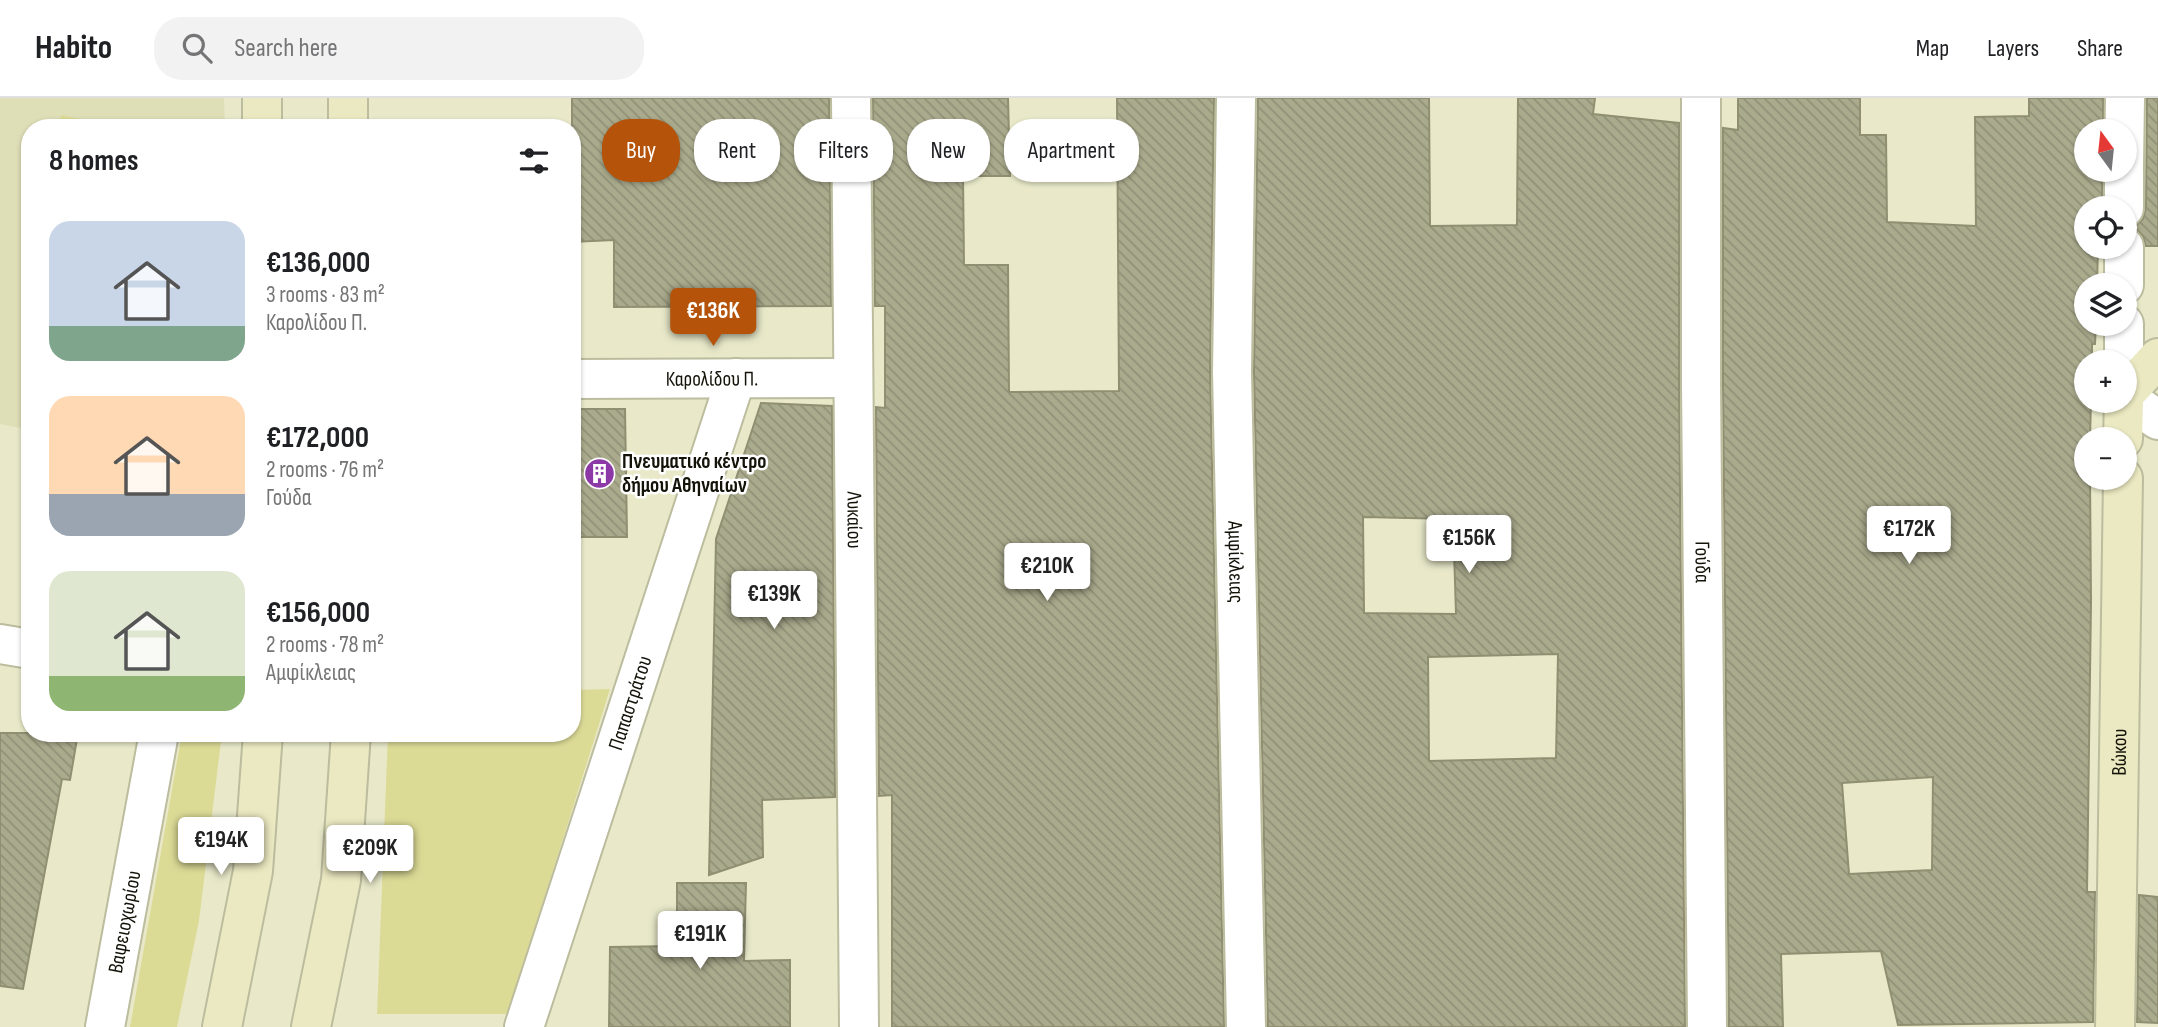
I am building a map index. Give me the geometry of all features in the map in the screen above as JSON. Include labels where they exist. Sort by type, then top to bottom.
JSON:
[{"type":"street","points":[[262,98],[262,119]]},
{"type":"street","points":[[348,98],[348,119]]},
{"type":"street","name":"Λυκαίου","points":[[851,98],[859,1027]]},
{"type":"street","name":"Αμφίκλειας","points":[[1236,98],[1233,372],[1246,1027]]},
{"type":"street","name":"Γούδα","points":[[1701,98],[1707,1027]]},
{"type":"street","points":[[2125,98],[2125,119]]},
{"type":"street","points":[[2137,382],[2158,358]]},
{"type":"street","name":"Παπαστράτου","points":[[524,1027],[736,378]]},
{"type":"street","name":"Καρολίδου Π.","points":[[581,379],[853,379]]},
{"type":"street","points":[[2137,406],[2158,420]]},
{"type":"street","name":"Βώκου","points":[[2115,1027],[2123,490]]},
{"type":"street","points":[[0,644],[21,648]]},
{"type":"street","name":"Βαφειοχωρίου","points":[[105,1027],[157,742]]},
{"type":"street","points":[[222,1027],[253,871],[262,742]]},
{"type":"street","points":[[311,1027],[341,880],[350,742]]},
{"type":"shaded area","points":[[0,98],[224,98],[225,119],[21,119],[21,428],[0,424]]},
{"type":"shaded area","points":[[61,115],[80,119],[60,119]]},
{"type":"shaded area","points":[[610,689],[508,1014],[377,1014],[388,742],[581,742],[581,690]]},
{"type":"shaded area","points":[[180,742],[221,742],[199,921],[177,1027],[130,1027]]},
{"type":"building","points":[[572,98],[829,98],[829,119],[794,119],[794,182],[830,182],[831,306],[614,307],[614,240],[581,242],[581,119],[572,119]]},
{"type":"building","points":[[873,98],[1008,98],[1009,119],[1004,119],[1004,176],[990,176],[990,119],[907,119],[907,182],[963,182],[964,265],[1008,265],[1009,392],[1119,391],[1118,182],[1139,182],[1139,119],[1117,119],[1117,98],[1214,98],[1210,372],[1224,1027],[892,1027],[892,795],[879,796],[876,407],[885,408],[885,306],[875,306],[874,182],[893,182],[893,119],[873,119]]},
{"type":"building","points":[[1258,98],[1429,98],[1430,226],[1517,225],[1518,98],[1595,98],[1593,114],[1679,123],[1685,1027],[1268,1027],[1254,372]],"holes":[[[1363,517],[1453,519],[1456,614],[1364,613]],[[1558,654],[1556,758],[1429,761],[1428,657]]]},
{"type":"building","points":[[1738,98],[1860,98],[1860,135],[1886,135],[1887,222],[1976,226],[1975,117],[2029,116],[2029,98],[2103,98],[2103,119],[2074,119],[2074,182],[2102,182],[2102,196],[2074,196],[2074,259],[2098,259],[2097,273],[2074,273],[2074,336],[2095,336],[2092,350],[2074,350],[2074,413],[2091,413],[2090,427],[2074,427],[2074,490],[2090,490],[2087,892],[2095,892],[2093,1022],[1898,1025],[1881,951],[1781,954],[1783,1027],[1729,1027],[1723,128],[1738,130]],"holes":[[[1933,777],[1932,870],[1849,874],[1842,783]]]},
{"type":"building","points":[[2147,98],[2158,98],[2158,246],[2146,246],[2143,236],[2137,231],[2137,224],[2143,219],[2146,208]]},
{"type":"building","points":[[761,403],[832,406],[835,797],[762,800],[763,857],[709,875],[716,539]]},
{"type":"building","name":"Πνευματικό κέντρο δήμου Αθηναίων","points":[[581,409],[625,409],[627,537],[581,537]]},
{"type":"building","points":[[0,733],[21,733],[21,742],[76,742],[70,780],[62,779],[23,989],[0,986]]},
{"type":"building","points":[[677,883],[746,883],[744,961],[790,960],[790,1027],[609,1027],[610,947],[677,946]]},
{"type":"building","points":[[2139,895],[2158,897],[2158,1023],[2137,1022]]},
{"type":"place","name":"Πνευματικό κέντρο δήμου Αθηναίων","points":[[599,473]]}]
